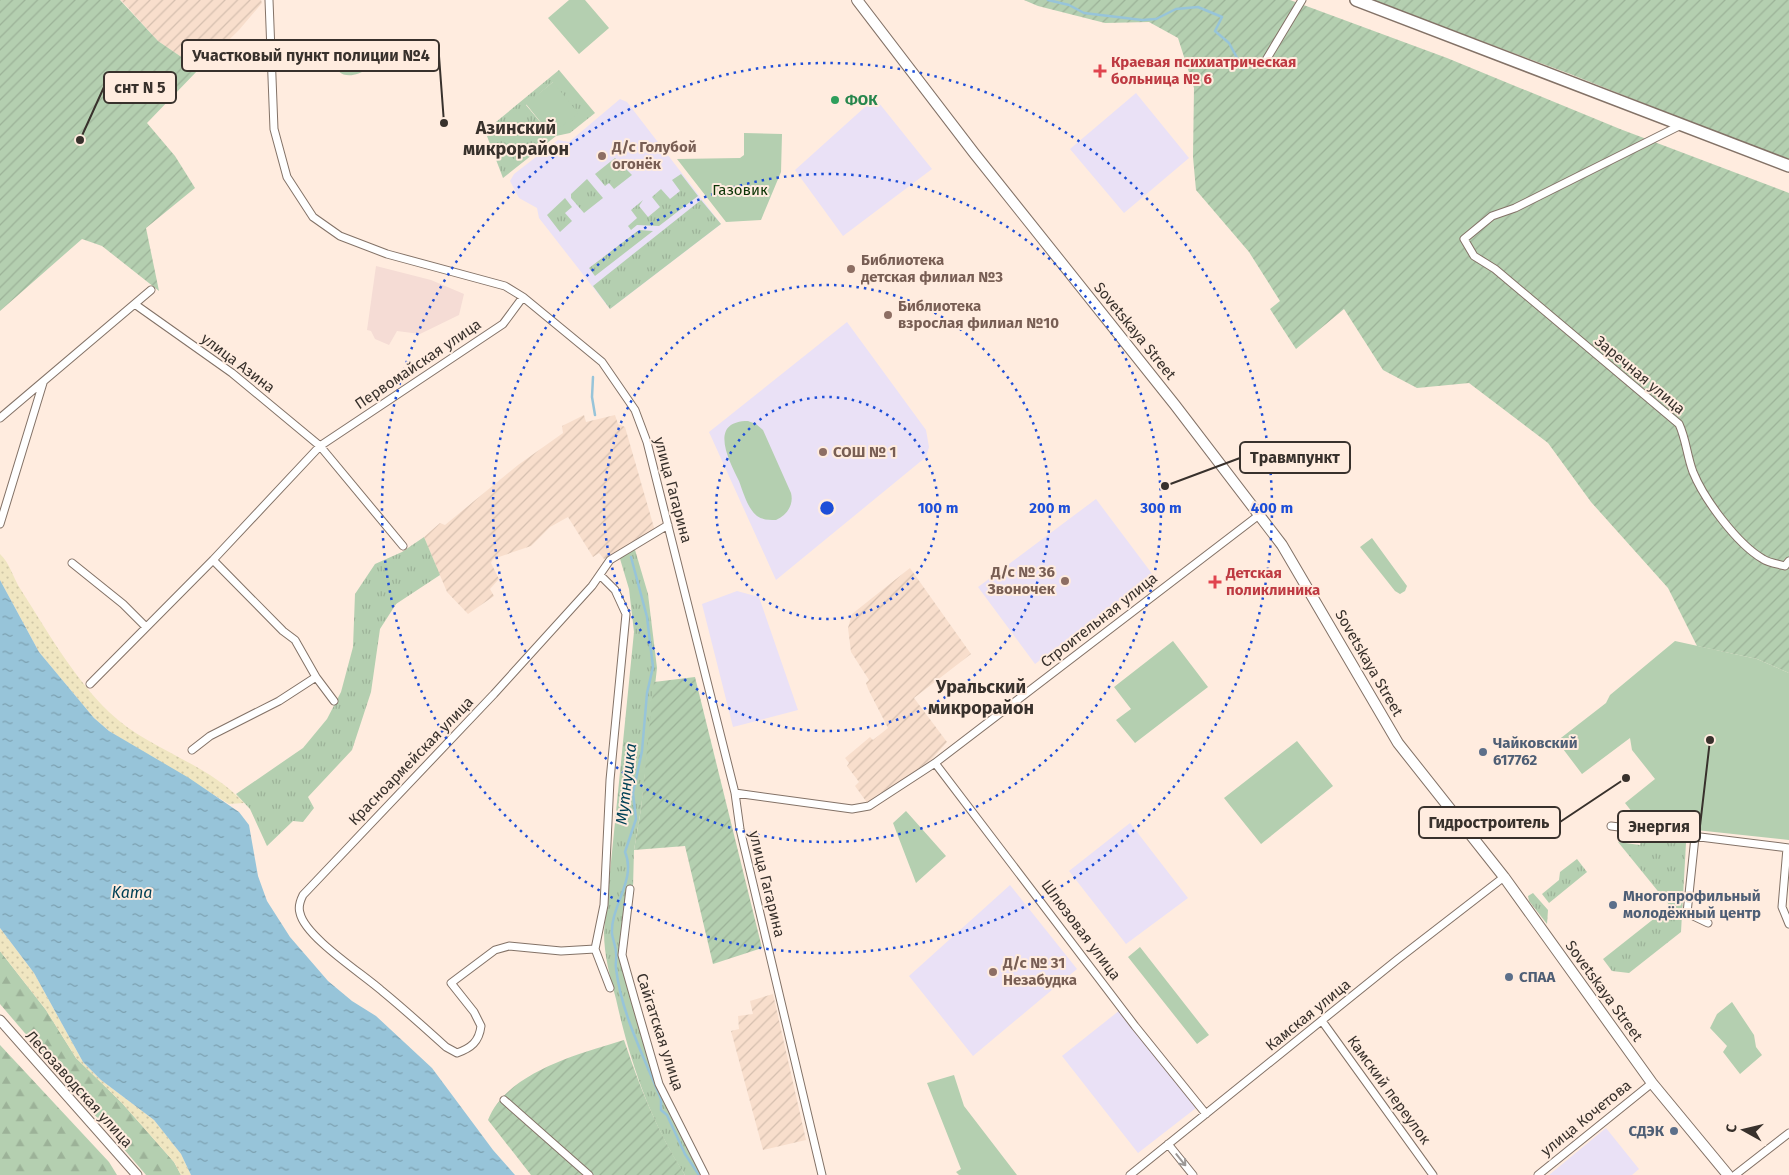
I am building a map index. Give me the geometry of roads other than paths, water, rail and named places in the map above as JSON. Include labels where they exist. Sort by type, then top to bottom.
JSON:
[{"type":"main road","name":"Sovetskaya Street","points":[[857,0],[974,153],[1176,405],[1259,515],[1290,557],[1398,743],[1504,878],[1652,1083],[1728,1175]]},
{"type":"main road","points":[[1356,0],[1789,166]]},
{"type":"street","name":"улица Гагарина","points":[[269,0],[274,130],[287,177],[313,217],[340,236],[387,254],[505,286],[524,297],[602,362],[635,410],[647,442],[735,793],[740,830],[822,1175]]},
{"type":"street","points":[[1266,60],[1302,0]]},
{"type":"street","name":"Заречная улица","points":[[1681,124],[1515,208],[1492,216],[1464,239],[1474,256],[1495,269],[1679,424],[1685,438],[1693,471],[1707,498],[1731,530],[1763,560],[1785,566],[1789,561]]},
{"type":"street","points":[[0,418],[136,305],[151,290]]},
{"type":"street","name":"Первомайская улица","points":[[90,684],[213,560],[320,446],[503,324],[524,297]]},
{"type":"street","name":"улица Азина","points":[[136,305],[232,373],[320,446]]},
{"type":"street","points":[[0,524],[43,382]]},
{"type":"street","points":[[320,446],[403,546]]},
{"type":"street","name":"Строительная улица","points":[[735,793],[852,809],[869,806],[935,763],[1259,515]]},
{"type":"street","points":[[610,988],[595,949],[604,905],[610,780],[626,614],[615,590],[600,575],[610,560],[668,525]]},
{"type":"street","points":[[213,560],[283,631],[295,640],[316,677],[334,701]]},
{"type":"street","points":[[72,563],[123,604],[146,627]]},
{"type":"street","name":"Красноармейская улица","points":[[595,949],[561,950],[509,946],[495,950],[451,983],[474,1012],[481,1026],[477,1040],[470,1048],[457,1053],[446,1047],[382,990],[326,946],[309,929],[300,914],[299,904],[302,895],[308,888],[430,762],[600,575]]},
{"type":"street","points":[[192,750],[210,736],[279,701],[316,677]]},
{"type":"street","name":"Шлюзовая улица","points":[[935,763],[1135,1026],[1206,1114]]},
{"type":"street","points":[[1611,826],[1788,848],[1782,907],[1789,924]]},
{"type":"street","points":[[1695,837],[1687,913],[1708,923]]},
{"type":"street","name":"Камская улица","points":[[1130,1175],[1504,878]]},
{"type":"street","name":"Сайгатская улица","points":[[630,889],[622,955],[659,1084],[706,1175]]},
{"type":"street","name":"Лесозаводская улица","points":[[0,1020],[137,1175]]},
{"type":"street","name":"Камский переулок","points":[[1322,1021],[1433,1175]]},
{"type":"street","name":"улица Кочетова","points":[[1538,1175],[1652,1083]]},
{"type":"street","points":[[504,1100],[589,1175]]},
{"type":"street","points":[[1734,1175],[1789,1133]]},
{"type":"street","points":[[1168,1144],[1193,1175]]},
{"type":"water","name":"Kama","points":[[0,580],[39,652],[94,718],[109,731],[189,778],[239,812],[249,825],[258,876],[267,901],[290,937],[328,981],[352,1001],[376,1016],[432,1068],[493,1150],[515,1175],[191,1175],[181,1154],[154,1120],[101,1080],[83,1062],[34,973],[0,928]]},
{"type":"waterway","name":"Мутнушка","points":[[1048,0],[1069,5],[1084,13],[1142,20],[1156,19],[1176,9],[1198,7],[1222,17],[1215,31],[1229,43],[1243,69]]},
{"type":"waterway","name":"Мутнушка","points":[[593,377],[592,397],[595,415]]},
{"type":"waterway","name":"Мутнушка","points":[[631,557],[647,617],[653,667],[647,693],[642,751],[633,793],[636,819],[625,852],[628,872],[612,924],[612,934],[623,1002],[634,1035],[661,1099],[661,1110],[667,1115],[685,1154],[699,1175]]},
{"type":"place","name":"Краевая психиатрическая больница № 6","points":[[1100,71]]},
{"type":"place","name":"ФОК","points":[[835,100]]},
{"type":"place","name":"Участковый пункт полиции №4","points":[[444,123]]},
{"type":"place","name":"снт N 5","points":[[80,140]]},
{"type":"place","name":"Д/с Голубой огонёк","points":[[602,156]]},
{"type":"place","name":"Библиотека детская филиал №3","points":[[851,269]]},
{"type":"place","name":"Библиотека взрослая филиал №10","points":[[888,315]]},
{"type":"place","name":"СОШ № 1","points":[[823,452]]},
{"type":"place","name":"Травмпункт","points":[[1165,486]]},
{"type":"place","name":"Д/с № 36 Звоночек","points":[[1065,581]]},
{"type":"place","name":"Детская поликлиника","points":[[1215,582]]},
{"type":"place","name":"Энергия","points":[[1710,740]]},
{"type":"place","name":"Чайковский 617762","points":[[1483,752]]},
{"type":"place","name":"Гидростроитель","points":[[1626,778]]},
{"type":"place","name":"Многопрофильный молодёжный центр","points":[[1613,905]]},
{"type":"place","name":"Д/с № 31 Незабудка","points":[[993,972]]},
{"type":"place","name":"СПАА","points":[[1509,977]]},
{"type":"place","name":"СДЭК","points":[[1674,1131]]},
{"type":"district","name":"Азинский микрорайон","points":[[516,138]]},
{"type":"district","name":"Уральский микрорайон","points":[[981,698]]},
{"type":"park label","name":"Газовик","points":[[740,190]]}]
